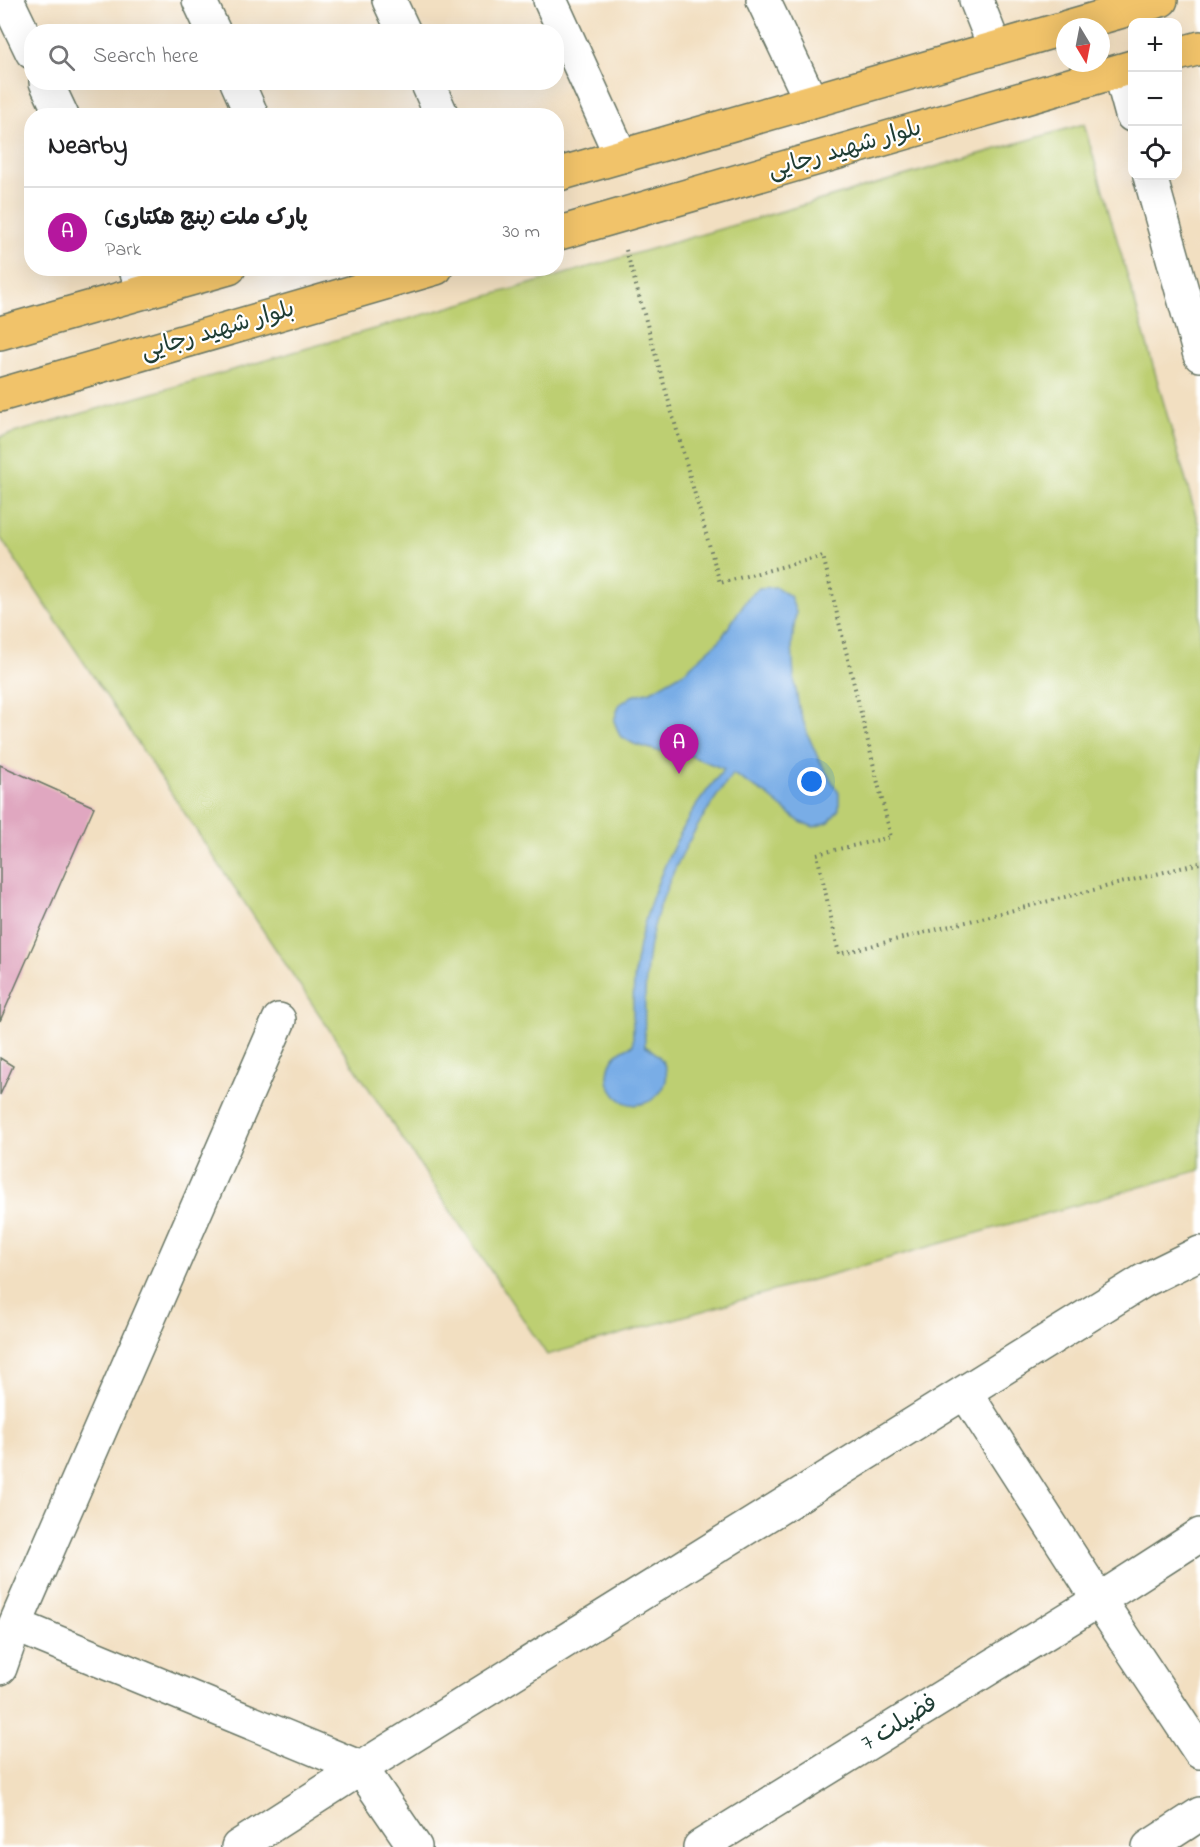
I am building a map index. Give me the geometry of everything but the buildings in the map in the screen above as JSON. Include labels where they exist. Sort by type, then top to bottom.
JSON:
[{"type":"main road","points":[[1098,18],[1161,0]]},
{"type":"main road","points":[[564,173],[1056,30]]},
{"type":"main road","points":[[1182,53],[1200,48]]},
{"type":"main road","name":"بلوار شهید رجایی","points":[[564,232],[1126,69]]},
{"type":"main road","points":[[0,333],[140,280],[170,276]]},
{"type":"main road","name":"بلوار شهید رجایی","points":[[0,395],[408,276]]},
{"type":"street","points":[[7,0],[24,35]]},
{"type":"street","points":[[199,0],[210,24]]},
{"type":"street","points":[[389,0],[400,24]]},
{"type":"street","points":[[550,0],[561,24]]},
{"type":"street","points":[[763,0],[811,101]]},
{"type":"street","points":[[976,0],[995,48]]},
{"type":"street","points":[[564,31],[621,156]]},
{"type":"street","points":[[1126,69],[1128,84]]},
{"type":"street","points":[[50,90],[58,108]]},
{"type":"street","points":[[241,90],[248,108]]},
{"type":"street","points":[[431,90],[438,108]]},
{"type":"street","points":[[1150,180],[1200,356]]},
{"type":"street","points":[[0,1668],[15,1625],[279,1020]]},
{"type":"street","points":[[238,1847],[1143,1281],[1200,1253]]},
{"type":"street","points":[[965,1392],[1200,1752]]},
{"type":"street","name":"فضیلت 7","points":[[700,1847],[1200,1535]]},
{"type":"street","points":[[15,1625],[362,1768],[415,1847]]},
{"type":"street","points":[[1149,1847],[1200,1814]]},
{"type":"path","points":[[617,216],[720,583],[823,556],[891,837],[817,854],[839,954],[1200,863]]},
{"type":"green space","points":[[1084,124],[1200,530],[1200,1170],[547,1355],[0,537],[0,437]]},
{"type":"water","points":[[776,587],[790,596],[796,612],[792,644],[799,708],[820,762],[839,793],[839,809],[829,822],[814,827],[800,822],[767,795],[733,774],[719,793],[680,858],[661,904],[649,950],[645,998],[645,1046],[660,1057],[666,1070],[666,1082],[651,1100],[640,1104],[627,1103],[612,1091],[608,1075],[610,1064],[615,1056],[633,1045],[635,969],[643,927],[654,892],[676,841],[694,809],[724,769],[681,752],[658,751],[634,744],[620,736],[614,721],[619,705],[632,696],[651,691],[684,672],[720,640],[747,599],[759,588]]},
{"type":"place","name":"پارک ملت (پنج هکتاری)","points":[[679,774]]}]
